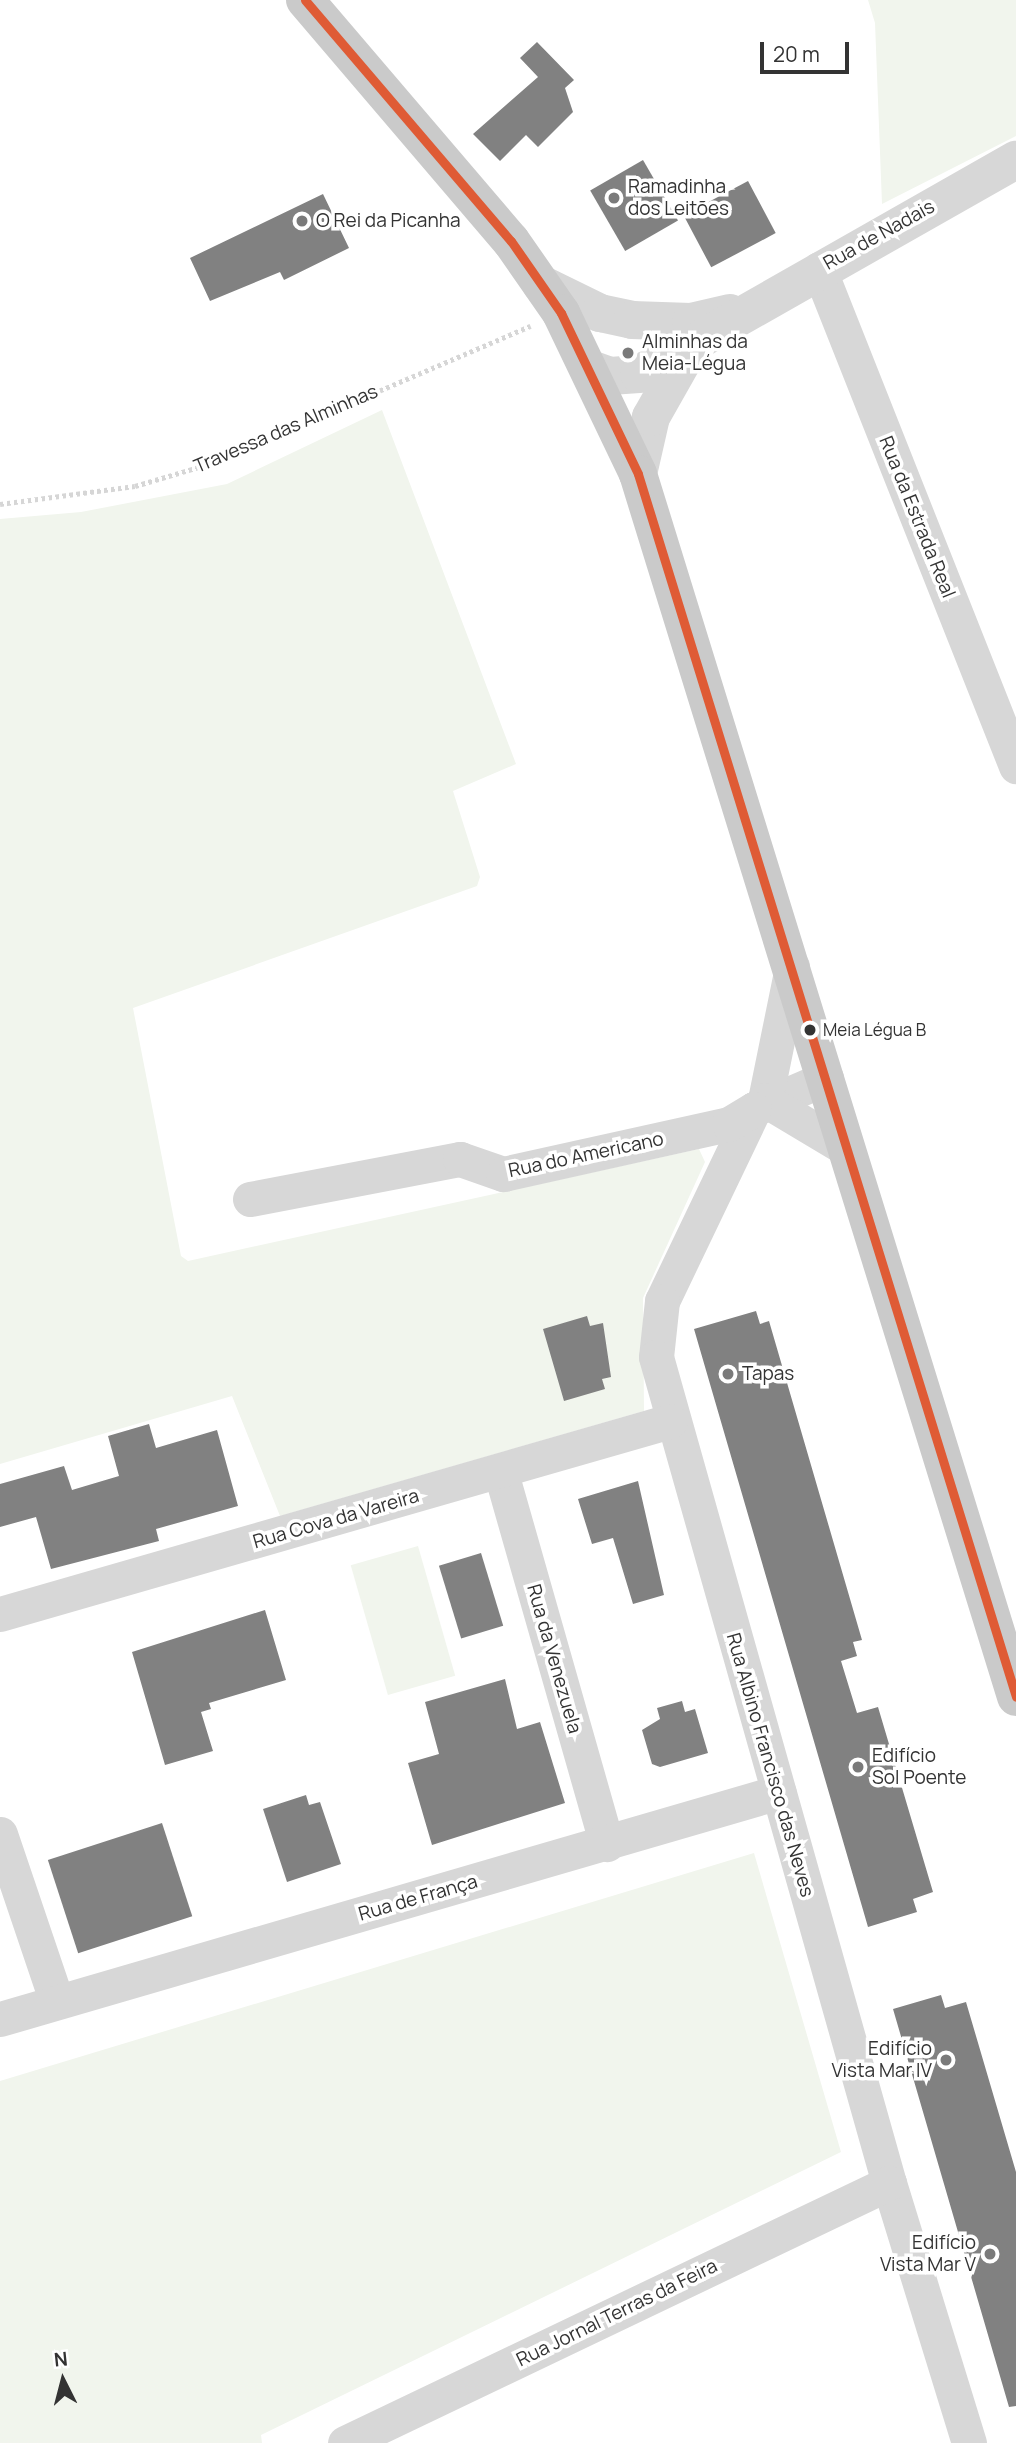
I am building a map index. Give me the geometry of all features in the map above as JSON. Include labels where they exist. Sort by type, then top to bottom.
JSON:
[{"type":"main road","points":[[306,0],[453,167],[551,298],[584,360],[638,474],[1016,1697]]},
{"type":"street","name":"Rua de Nadais","points":[[584,360],[610,376],[639,374],[679,336],[743,310],[1016,160]]},
{"type":"street","name":"Rua da Estrada Real","points":[[819,269],[1016,766]]},
{"type":"street","name":"Rua de Nadais","points":[[551,298],[679,336]]},
{"type":"street","points":[[638,474],[651,417],[679,336]]},
{"type":"street","name":"Rua Albino Francisco das Neves","points":[[792,967],[762,1093],[662,1301],[656,1357],[670,1420],[779,1792],[889,2183],[969,2443]]},
{"type":"street","points":[[762,1093],[822,1065]]},
{"type":"street","points":[[762,1093],[847,1149]]},
{"type":"street","name":"Rua do Americano","points":[[250,1199],[460,1159],[503,1174],[729,1124],[762,1093]]},
{"type":"street","name":"Rua Cova da Vareira","points":[[0,1614],[501,1473],[670,1420]]},
{"type":"street","name":"Rua da Venezuela","points":[[501,1473],[607,1844]]},
{"type":"street","name":"Rua de França","points":[[0,2020],[779,1792]]},
{"type":"street","points":[[0,1834],[57,2002]]},
{"type":"street","name":"Rua Jornal Terras da Feira","points":[[345,2443],[889,2183]]},
{"type":"path","name":"Travessa das Alminhas","points":[[0,504],[135,486],[206,465],[551,298]]},
{"type":"shaded area","points":[[868,0],[1016,0],[1016,136],[882,204],[875,23]]},
{"type":"shaded area","points":[[382,410],[516,764],[453,791],[480,877],[477,886],[133,1008],[181,1256],[188,1261],[699,1149],[705,1162],[643,1298],[644,1411],[280,1516],[232,1396],[0,1464],[0,519],[81,512],[227,484]]},
{"type":"shaded area","points":[[418,1546],[455,1676],[388,1695],[351,1565]]},
{"type":"shaded area","points":[[754,1853],[841,2152],[261,2435],[262,2443],[0,2443],[0,2081]]},
{"type":"building","points":[[537,42],[574,80],[565,88],[573,112],[538,147],[526,135],[500,161],[473,134],[538,77],[520,58]]},
{"type":"building","points":[[643,160],[678,221],[625,251],[590,190]]},
{"type":"building","points":[[748,181],[776,233],[711,267],[684,215]]},
{"type":"building","name":"O Rei da Picanha","points":[[323,194],[349,248],[284,280],[280,272],[210,301],[190,258]]},
{"type":"building","points":[[756,1311],[760,1324],[769,1321],[862,1640],[853,1642],[857,1656],[841,1661],[857,1713],[878,1707],[933,1892],[913,1899],[917,1912],[868,1927],[694,1329]]},
{"type":"building","points":[[587,1316],[590,1326],[603,1323],[611,1377],[602,1379],[605,1389],[564,1401],[543,1329]]},
{"type":"building","points":[[149,1424],[156,1448],[217,1430],[238,1506],[156,1529],[159,1541],[51,1569],[36,1517],[0,1527],[0,1484],[64,1466],[72,1490],[119,1476],[108,1436]]},
{"type":"building","points":[[638,1481],[664,1595],[633,1604],[613,1538],[592,1544],[578,1499]]},
{"type":"building","points":[[481,1553],[503,1626],[461,1639],[439,1566]]},
{"type":"building","points":[[265,1610],[286,1680],[209,1703],[211,1709],[201,1712],[213,1751],[165,1765],[132,1652]]},
{"type":"building","points":[[505,1679],[517,1729],[540,1722],[565,1803],[432,1845],[408,1763],[439,1754],[425,1702]]},
{"type":"building","points":[[682,1701],[685,1712],[695,1709],[708,1753],[660,1767],[652,1764],[642,1730],[660,1719],[657,1708]]},
{"type":"building","points":[[306,1795],[309,1805],[320,1802],[341,1864],[287,1882],[263,1809]]},
{"type":"building","points":[[162,1823],[192,1916],[78,1953],[48,1860]]},
{"type":"building","name":"Edifício Vista Mar IV","points":[[941,1995],[945,2008],[966,2002],[1016,2172],[1016,2406],[1009,2407],[893,2009]]},
{"type":"transit line","points":[[305,0],[511,241],[561,313],[638,474],[1016,1697]]},
{"type":"place","name":"Ramadinha dos Leitões","points":[[614,198]]},
{"type":"place","name":"O Rei da Picanha","points":[[302,221]]},
{"type":"place","name":"Alminhas da Meia-Légua","points":[[628,353]]},
{"type":"place","name":"Meia Légua B","points":[[810,1030]]},
{"type":"place","name":"Tapas","points":[[728,1374]]},
{"type":"place","name":"Edifício Sol Poente","points":[[858,1767]]},
{"type":"place","name":"Edifício Vista Mar IV","points":[[946,2060]]},
{"type":"place","name":"Edifício Vista Mar V","points":[[990,2254]]}]
